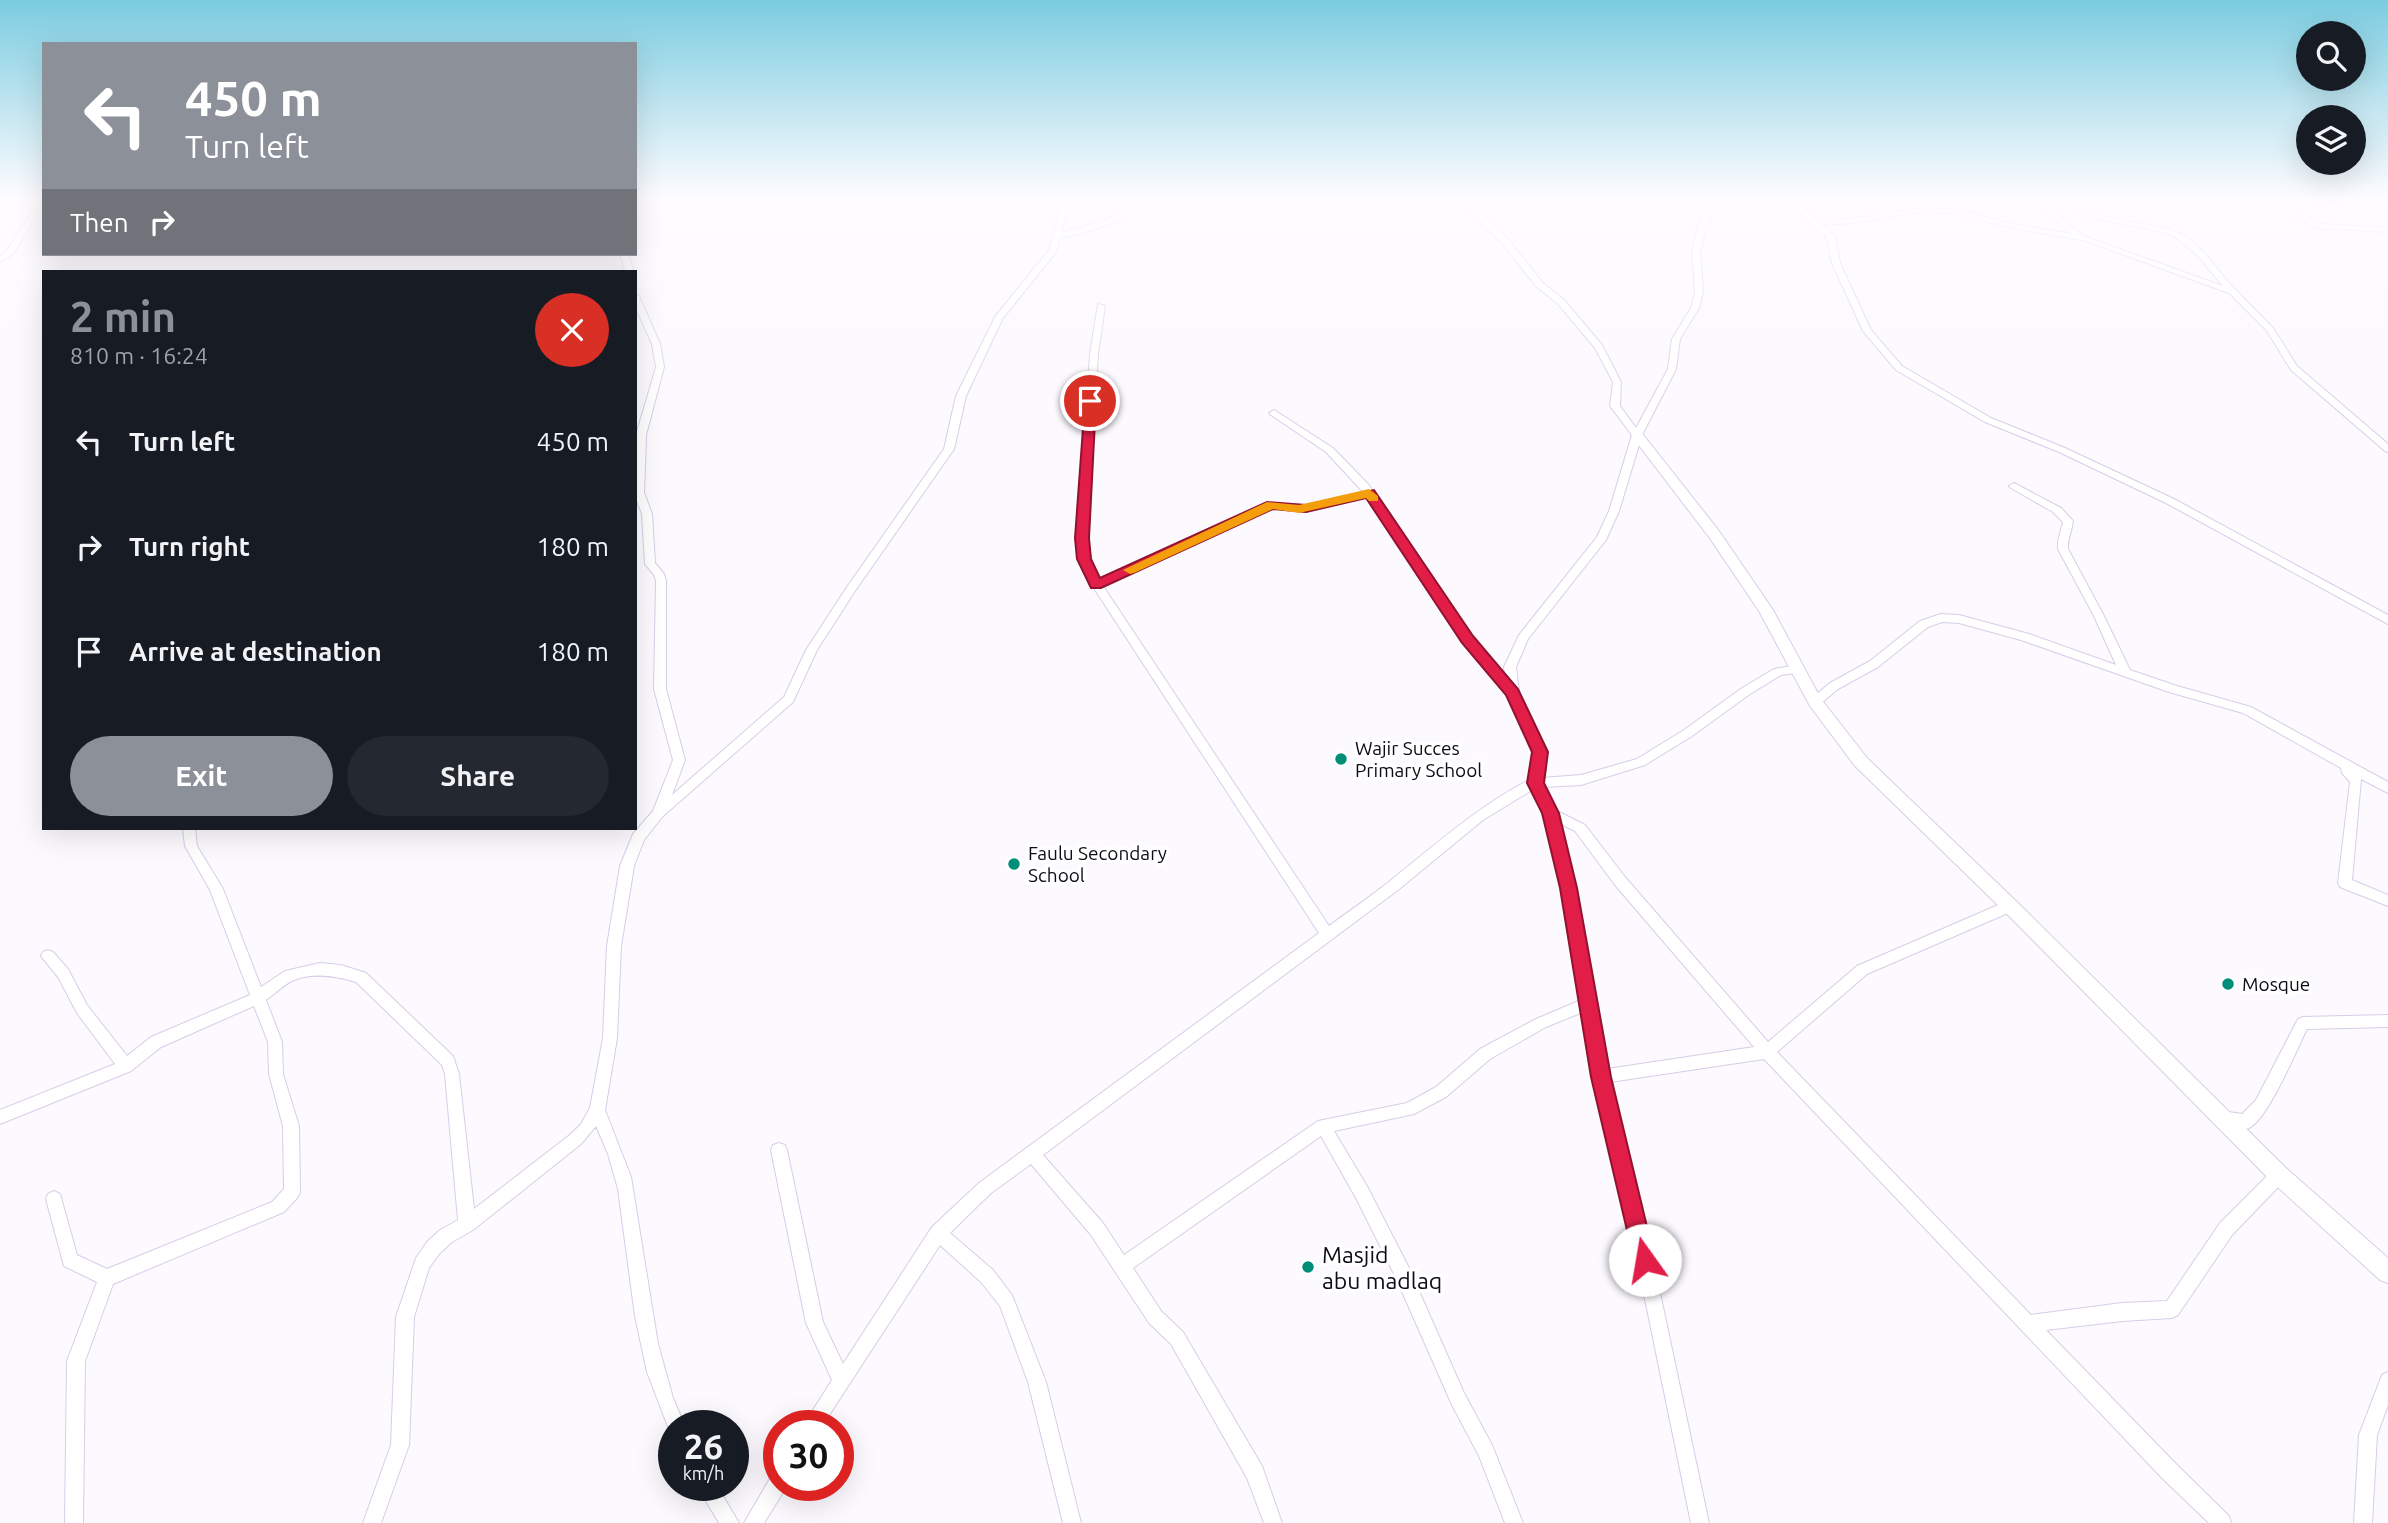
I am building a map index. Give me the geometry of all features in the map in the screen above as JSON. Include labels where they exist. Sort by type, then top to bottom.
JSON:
[{"type":"street","points":[[372,1523],[400,1445],[405,1317],[427,1256],[446,1236],[467,1224],[576,1139],[586,1129],[597,1110],[610,1038],[614,946],[627,866],[638,838],[658,814],[789,699],[812,650],[948,449],[957,424],[961,396],[999,317],[1036,271]]},
{"type":"street","points":[[1529,271],[1539,284],[1561,302],[1599,347],[1617,382],[1615,406],[1714,534],[1766,610],[1815,702],[1861,762],[2010,906],[2279,1175],[2388,1272]]},
{"type":"street","points":[[1513,692],[1510,667],[1522,638],[1602,538],[1614,511],[1637,435],[1672,369],[1676,340],[1695,307],[1699,292],[1697,271]]},
{"type":"street","points":[[1840,271],[1867,331],[1899,368],[1988,420],[2062,450],[2170,501],[2388,620]]},
{"type":"street","points":[[2180,271],[2235,294]]},
{"type":"street","points":[[2216,271],[2270,330],[2294,368],[2388,449]]},
{"type":"street","points":[[637,301],[656,344],[660,367],[641,435],[639,493],[650,564],[659,574],[661,581],[660,690],[679,760],[658,814]]},
{"type":"street","points":[[1101,306],[1094,355],[1082,538],[1084,559],[1096,585],[1327,934]]},
{"type":"street","points":[[1274,413],[1335,454],[1369,493],[1467,639],[1513,692],[1540,752],[1535,783],[1550,813],[1569,888],[1601,1077],[1645,1260],[1700,1523]]},
{"type":"street","points":[[2014,486],[2057,510],[2068,521],[2062,542],[2063,550],[2126,673]]},
{"type":"street","points":[[1096,585],[1272,505],[1306,509],[1369,493]]},
{"type":"street","points":[[1815,702],[1834,686],[1874,664],[1924,624],[1941,618],[1959,619],[2025,637],[2126,673],[2247,710],[2388,788]]},
{"type":"street","points":[[822,1410],[938,1233],[985,1188],[1393,886],[1478,817],[1535,783],[1581,780],[1641,762],[1778,672],[1798,669]]},
{"type":"street","points":[[2339,762],[2356,781],[2346,883],[2388,901]]},
{"type":"street","points":[[1550,813],[1580,828],[1620,881],[1767,1052],[2222,1523]]},
{"type":"street","points":[[74,1523],[76,1361],[107,1278],[278,1207],[289,1199],[292,1192],[291,1126],[275,1074],[275,1042],[216,889],[191,846],[189,830]]},
{"type":"street","points":[[1601,1077],[1767,1052],[1862,970],[2010,906]]},
{"type":"street","points":[[48,956],[63,974],[82,1009],[126,1066]]},
{"type":"street","points":[[0,1117],[126,1066],[156,1042],[257,998],[290,975],[320,969],[341,971],[361,977],[448,1061],[452,1074],[467,1224]]},
{"type":"street","points":[[1122,1265],[1323,1126],[1409,1109],[1441,1092],[1485,1054],[1541,1023],[1588,1003]]},
{"type":"street","points":[[2222,1118],[2245,1122],[2261,1105],[2303,1023],[2388,1021]]},
{"type":"street","points":[[597,1110],[615,1152],[628,1199],[648,1348],[668,1410]]},
{"type":"street","points":[[1323,1126],[1362,1193],[1402,1272],[1458,1399],[1486,1451],[1514,1523]]},
{"type":"street","points":[[779,1150],[815,1323],[841,1380]]},
{"type":"street","points":[[1032,1154],[1097,1229],[1155,1317],[1177,1338],[1255,1473],[1273,1523]]},
{"type":"street","points":[[2027,1324],[2122,1312],[2172,1310],[2226,1229],[2279,1175]]},
{"type":"street","points":[[54,1199],[70,1260],[107,1278]]},
{"type":"street","points":[[938,1233],[987,1276],[1006,1301],[1038,1382],[1072,1523]]},
{"type":"street","points":[[2363,1523],[2368,1435],[2388,1381]]},
{"type":"street","points":[[716,1501],[730,1523]]},
{"type":"street","points":[[753,1523],[767,1501]]},
{"type":"slow traffic","points":[[1130,570],[1272,505],[1306,509],[1369,493],[1373,499]]},
{"type":"place","name":"Wajir Succes Primary School","points":[[1341,759]]},
{"type":"place","name":"Faulu Secondary School","points":[[1014,864]]},
{"type":"place","name":"Mosque","points":[[2228,984]]},
{"type":"place","name":"Masjid abu madlaq","points":[[1308,1267]]},
{"type":"route","points":[[1090,401],[1082,538],[1084,559],[1096,585],[1272,505],[1306,509],[1369,493],[1467,639],[1513,692],[1540,752],[1535,783],[1550,813],[1569,888],[1601,1077],[1645,1260]]}]
